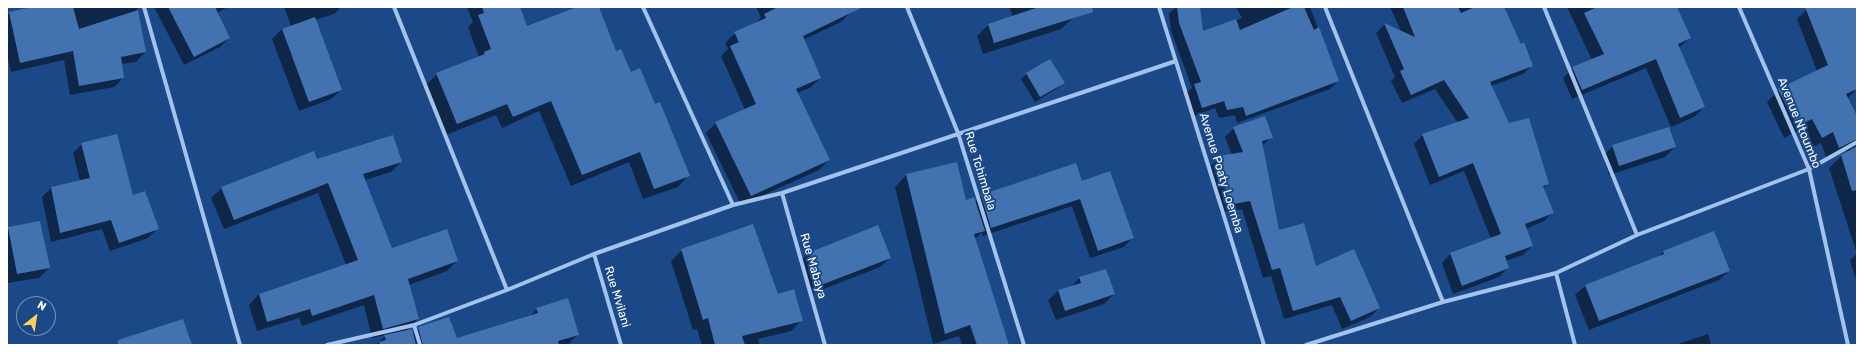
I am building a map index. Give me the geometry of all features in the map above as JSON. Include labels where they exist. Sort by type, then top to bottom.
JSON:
[{"type":"street","points":[[144,7],[240,345]]},
{"type":"street","points":[[394,7],[508,290]]},
{"type":"street","points":[[643,7],[733,205]]},
{"type":"street","name":"Rue Tchimbala","points":[[907,7],[958,133],[1024,345]]},
{"type":"street","name":"Avenue Poaty Loemba","points":[[1159,7],[1264,345]]},
{"type":"street","points":[[1325,7],[1443,302]]},
{"type":"street","points":[[1544,7],[1637,235]]},
{"type":"street","name":"Avenue Ntoumbo","points":[[1739,7],[1809,169],[1848,345]]},
{"type":"street","points":[[327,345],[414,324],[508,290],[594,254],[733,205],[782,193],[1176,61]]},
{"type":"street","points":[[1306,345],[1443,302],[1556,273],[1637,235],[1809,169],[1857,142]]},
{"type":"street","name":"Rue Mabaya","points":[[782,193],[825,345]]},
{"type":"street","name":"Rue Mvilani","points":[[594,254],[621,345]]},
{"type":"street","points":[[1556,273],[1575,345]]},
{"type":"street","points":[[414,324],[420,345]]},
{"type":"building","points":[[32,7],[73,7],[79,29],[138,10],[146,52],[121,57],[124,78],[79,86],[73,51],[20,63],[9,12]]},
{"type":"building","points":[[168,7],[215,7],[230,38],[194,57]]},
{"type":"building","points":[[482,7],[520,7],[527,26],[577,7],[599,7],[616,51],[621,49],[631,72],[640,68],[655,104],[660,102],[690,176],[654,189],[640,152],[582,175],[551,101],[513,117],[507,104],[457,124],[436,73],[485,54],[484,52],[491,49],[478,15],[484,13]]},
{"type":"building","points":[[778,7],[863,7],[803,36],[821,78],[796,89],[830,160],[751,196],[715,122],[756,104],[730,46],[739,42],[734,32],[766,18],[764,14]]},
{"type":"building","points":[[1039,7],[1092,7],[1093,12],[994,43],[988,24]]},
{"type":"building","points":[[1177,7],[1200,7],[1203,31],[1236,19],[1240,30],[1293,7],[1304,7],[1314,30],[1319,27],[1339,81],[1246,116],[1243,107],[1227,110],[1224,101],[1202,108],[1194,84],[1201,82],[1179,23]]},
{"type":"building","points":[[1403,7],[1458,7],[1461,13],[1475,7],[1504,7],[1521,44],[1524,42],[1533,66],[1490,82],[1509,123],[1529,118],[1549,184],[1543,186],[1554,213],[1525,224],[1533,246],[1505,256],[1509,268],[1462,286],[1450,253],[1501,234],[1473,163],[1439,177],[1422,134],[1469,118],[1444,80],[1411,95],[1400,71],[1404,69],[1384,23],[1415,37]]},
{"type":"building","points":[[1597,7],[1677,7],[1691,38],[1678,44],[1705,107],[1680,118],[1656,59],[1582,90],[1572,67],[1604,54],[1584,13]]},
{"type":"building","points":[[1805,7],[1857,7],[1857,89],[1846,94],[1857,116],[1857,139],[1839,148],[1833,132],[1822,138],[1812,119],[1797,126],[1778,89],[1828,65]]},
{"type":"building","points":[[315,17],[342,90],[309,102],[282,29]]},
{"type":"building","points":[[1050,59],[1065,83],[1040,97],[1026,73]]},
{"type":"building","points":[[1265,116],[1273,138],[1262,141],[1279,230],[1304,223],[1316,266],[1354,249],[1380,308],[1351,321],[1340,297],[1293,311],[1280,268],[1272,270],[1250,201],[1228,205],[1219,156],[1243,152],[1233,127]]},
{"type":"building","points":[[1669,127],[1676,147],[1619,166],[1612,145]]},
{"type":"building","points":[[117,134],[133,195],[145,191],[159,229],[119,243],[111,220],[60,233],[51,187],[90,178],[81,143]]},
{"type":"building","points":[[393,135],[402,162],[363,174],[392,248],[447,229],[458,261],[408,279],[419,319],[383,329],[374,295],[312,316],[310,309],[267,322],[259,294],[358,260],[328,183],[234,220],[221,187],[314,151],[317,159]]},
{"type":"building","points":[[1857,146],[1857,190],[1852,191],[1841,155]]},
{"type":"building","points":[[957,162],[966,200],[974,197],[985,231],[974,234],[1009,345],[977,345],[970,325],[945,334],[906,174]]},
{"type":"building","points":[[1076,163],[1082,181],[1110,171],[1134,238],[1098,251],[1080,199],[991,228],[981,195]]},
{"type":"building","points":[[40,221],[50,268],[17,274],[8,227]]},
{"type":"building","points":[[753,224],[778,294],[794,289],[803,321],[742,336],[745,345],[715,345],[708,318],[703,320],[681,249]]},
{"type":"building","points":[[878,225],[891,258],[821,285],[808,253]]},
{"type":"building","points":[[1714,231],[1730,271],[1599,321],[1585,285],[1664,254],[1663,251]]},
{"type":"building","points":[[1106,269],[1115,294],[1065,311],[1058,290],[1081,283],[1079,277]]},
{"type":"building","points":[[568,298],[579,335],[558,341],[559,345],[423,345],[418,327],[449,317],[457,338],[538,313],[536,308]]},
{"type":"building","points":[[183,319],[192,345],[118,345],[118,340]]},
{"type":"building","points":[[412,329],[416,345],[380,345],[379,342],[386,340],[384,335]]}]
